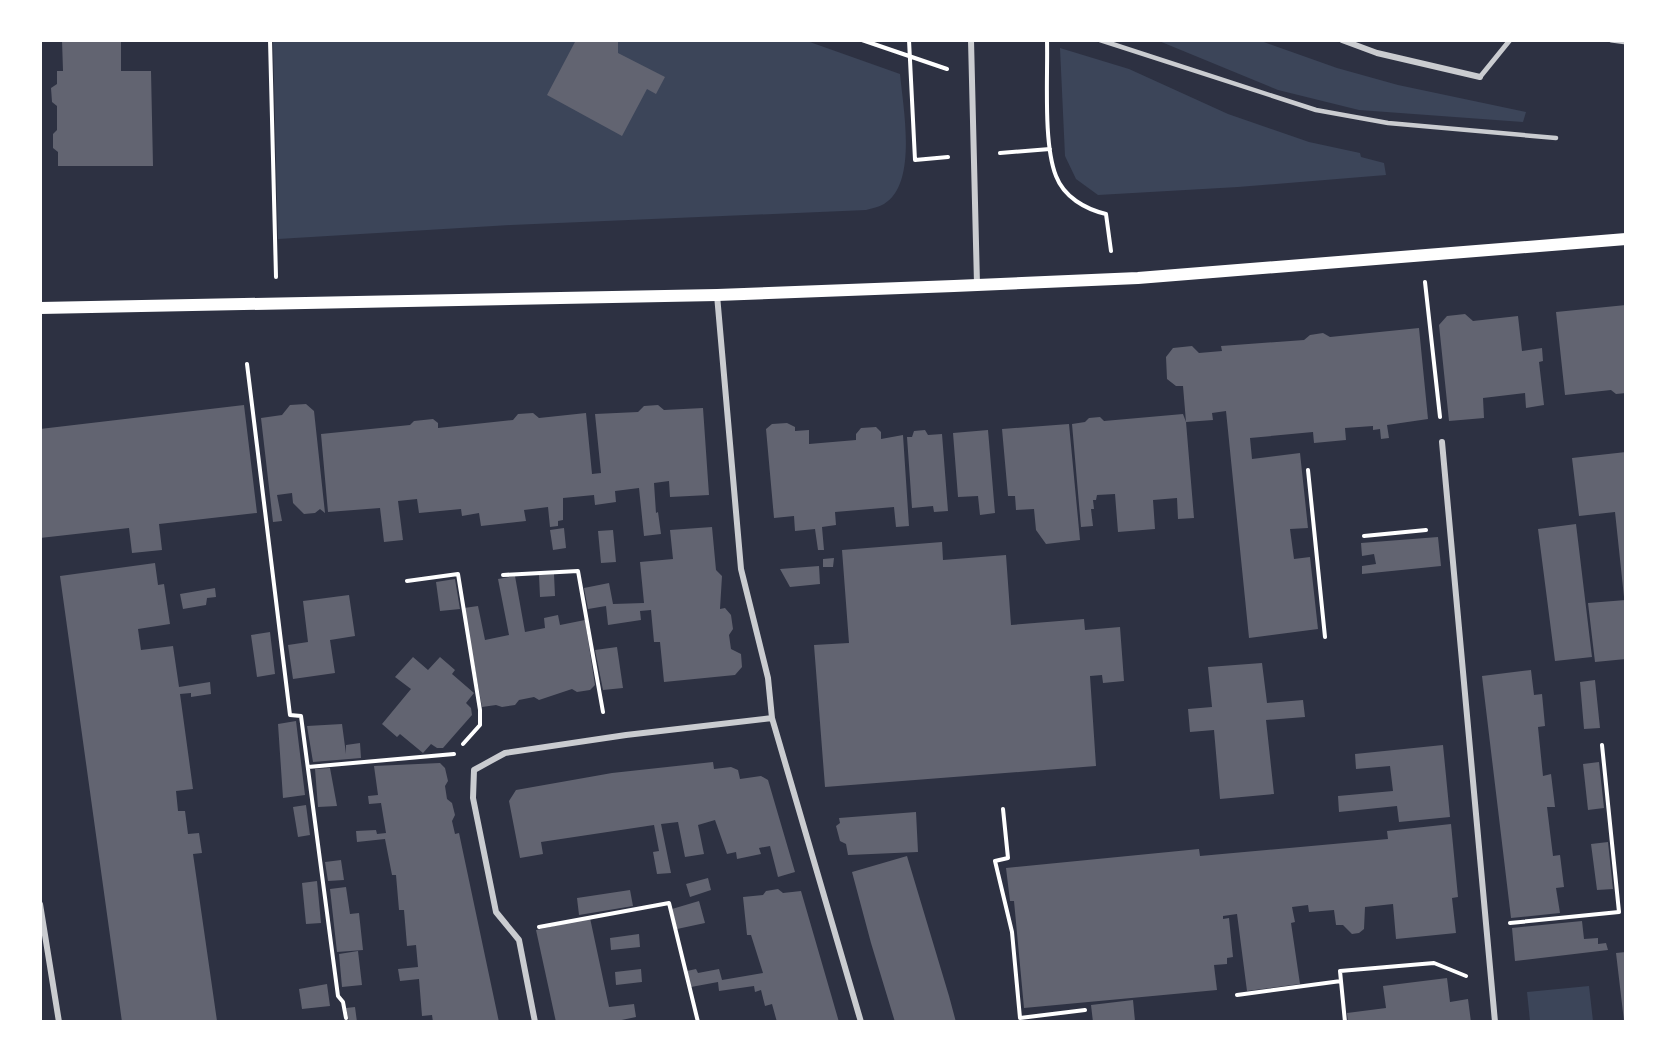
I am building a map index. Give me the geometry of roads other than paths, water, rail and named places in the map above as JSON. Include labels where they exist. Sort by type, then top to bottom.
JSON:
[{"type":"main road","points":[[40,308],[717,295],[1115,279],[1626,239]]},
{"type":"street","points":[[971,40],[977,284]]},
{"type":"street","points":[[1342,40],[1377,53],[1480,77],[1510,40]]},
{"type":"street","points":[[1611,40],[1626,42]]},
{"type":"street","points":[[717,295],[741,569],[768,678],[772,718],[861,1022]]},
{"type":"street","points":[[1443,442],[1495,1022]]},
{"type":"street","points":[[534,1022],[519,940],[496,912],[473,798],[474,770],[505,753],[609,737],[772,718]]},
{"type":"street","points":[[40,904],[59,1022]]},
{"type":"lane","points":[[1100,40],[1317,110],[1388,123],[1556,138]]}]
